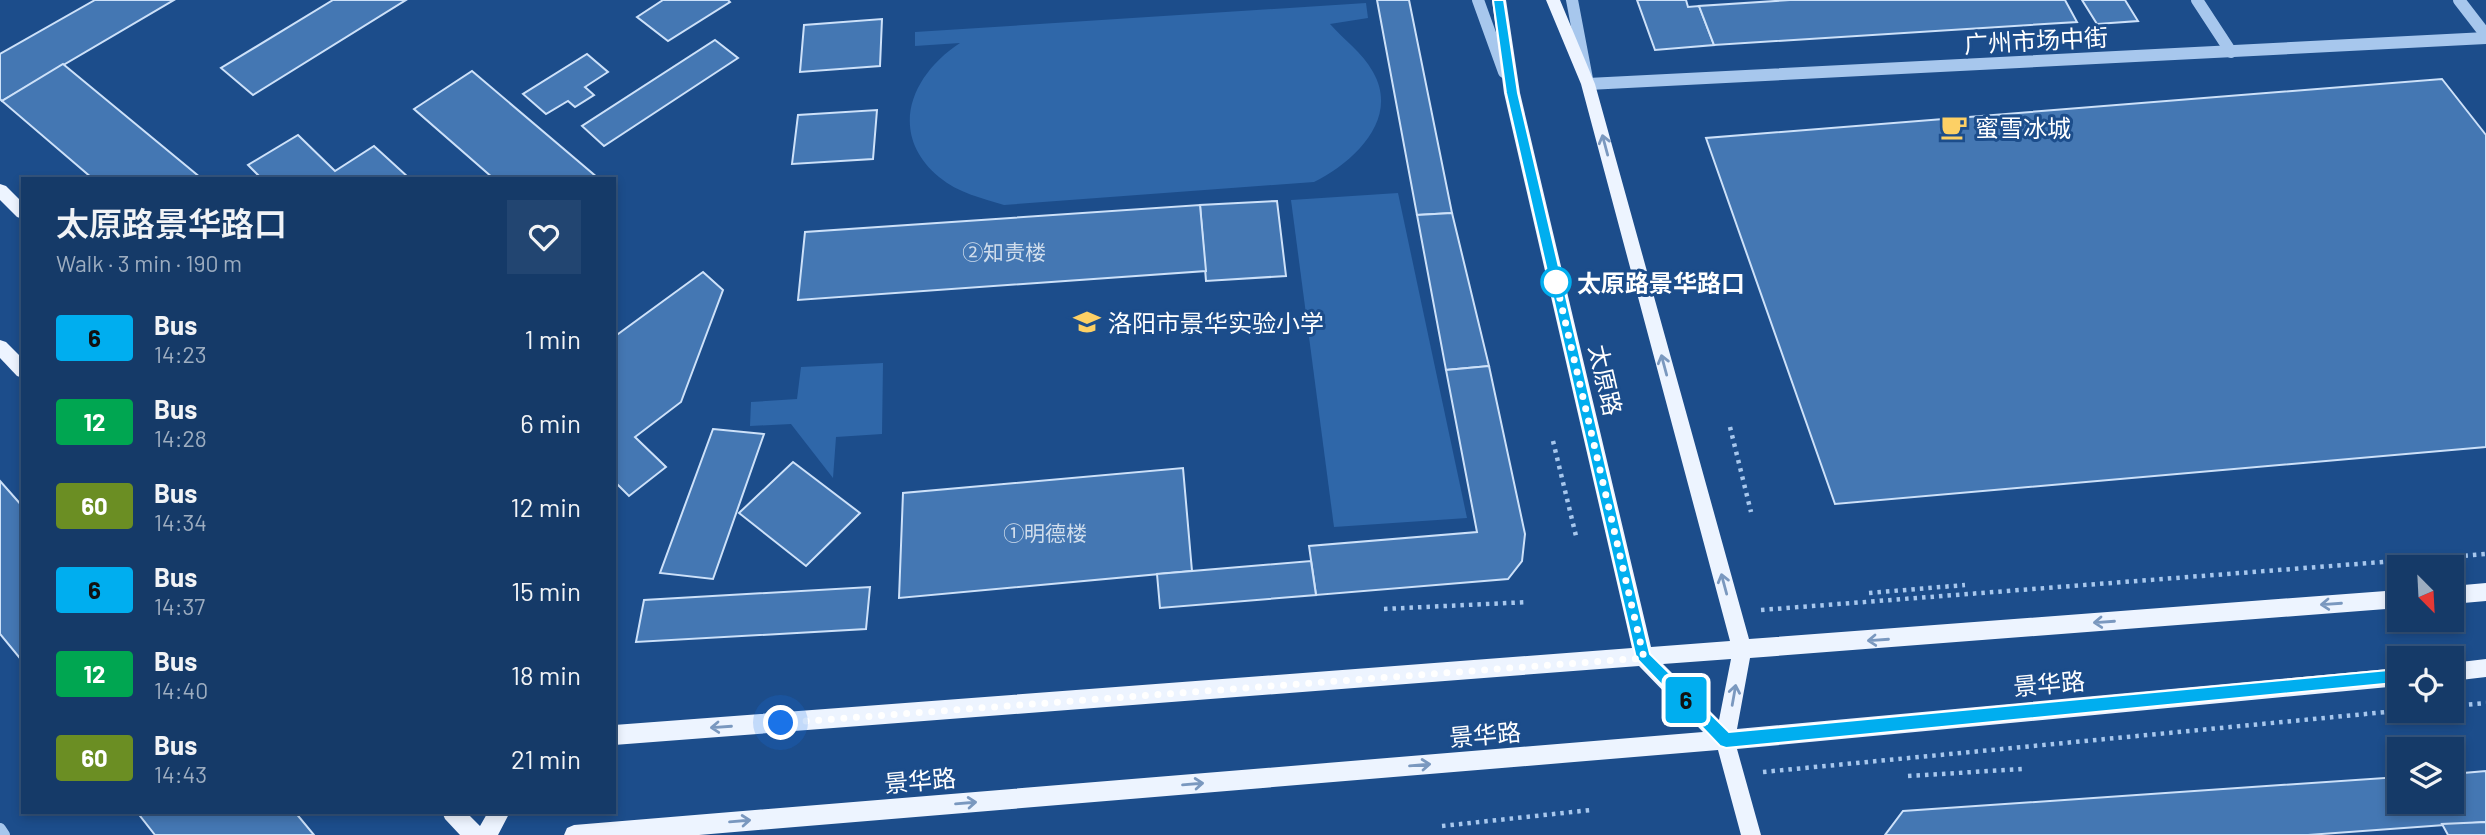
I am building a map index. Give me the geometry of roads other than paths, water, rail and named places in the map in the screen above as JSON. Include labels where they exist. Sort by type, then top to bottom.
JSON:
[{"type":"main road","name":"太原路","points":[[1499,0],[1512,93],[1644,658]]},
{"type":"main road","points":[[1553,0],[1588,84],[1742,650],[1726,740],[1751,835]]},
{"type":"main road","points":[[0,190],[21,211]]},
{"type":"main road","points":[[0,347],[21,369]]},
{"type":"main road","points":[[2464,593],[2486,592]]},
{"type":"main road","points":[[616,735],[2387,600]]},
{"type":"main road","points":[[1644,658],[1726,740]]},
{"type":"main road","points":[[2464,671],[2486,668]]},
{"type":"main road","name":"景华路","points":[[574,835],[1726,740],[2387,678]]},
{"type":"main road","points":[[454,814],[474,835]]},
{"type":"main road","points":[[486,835],[499,814]]},
{"type":"street","points":[[1478,0],[1512,93]]},
{"type":"street","points":[[1572,0],[1588,84]]},
{"type":"street","points":[[2197,0],[2231,52]]},
{"type":"street","points":[[2459,0],[2486,37]]},
{"type":"street","name":"广州市场中街","points":[[1588,84],[2486,37]]},
{"type":"street","points":[[0,829],[4,835]]},
{"type":"place","name":"蜜雪冰城","points":[[1954,127]]},
{"type":"place","name":"太原路景华路口","points":[[1556,282]]},
{"type":"place","name":"洛阳市景华实验小学","points":[[1087,322]]}]
